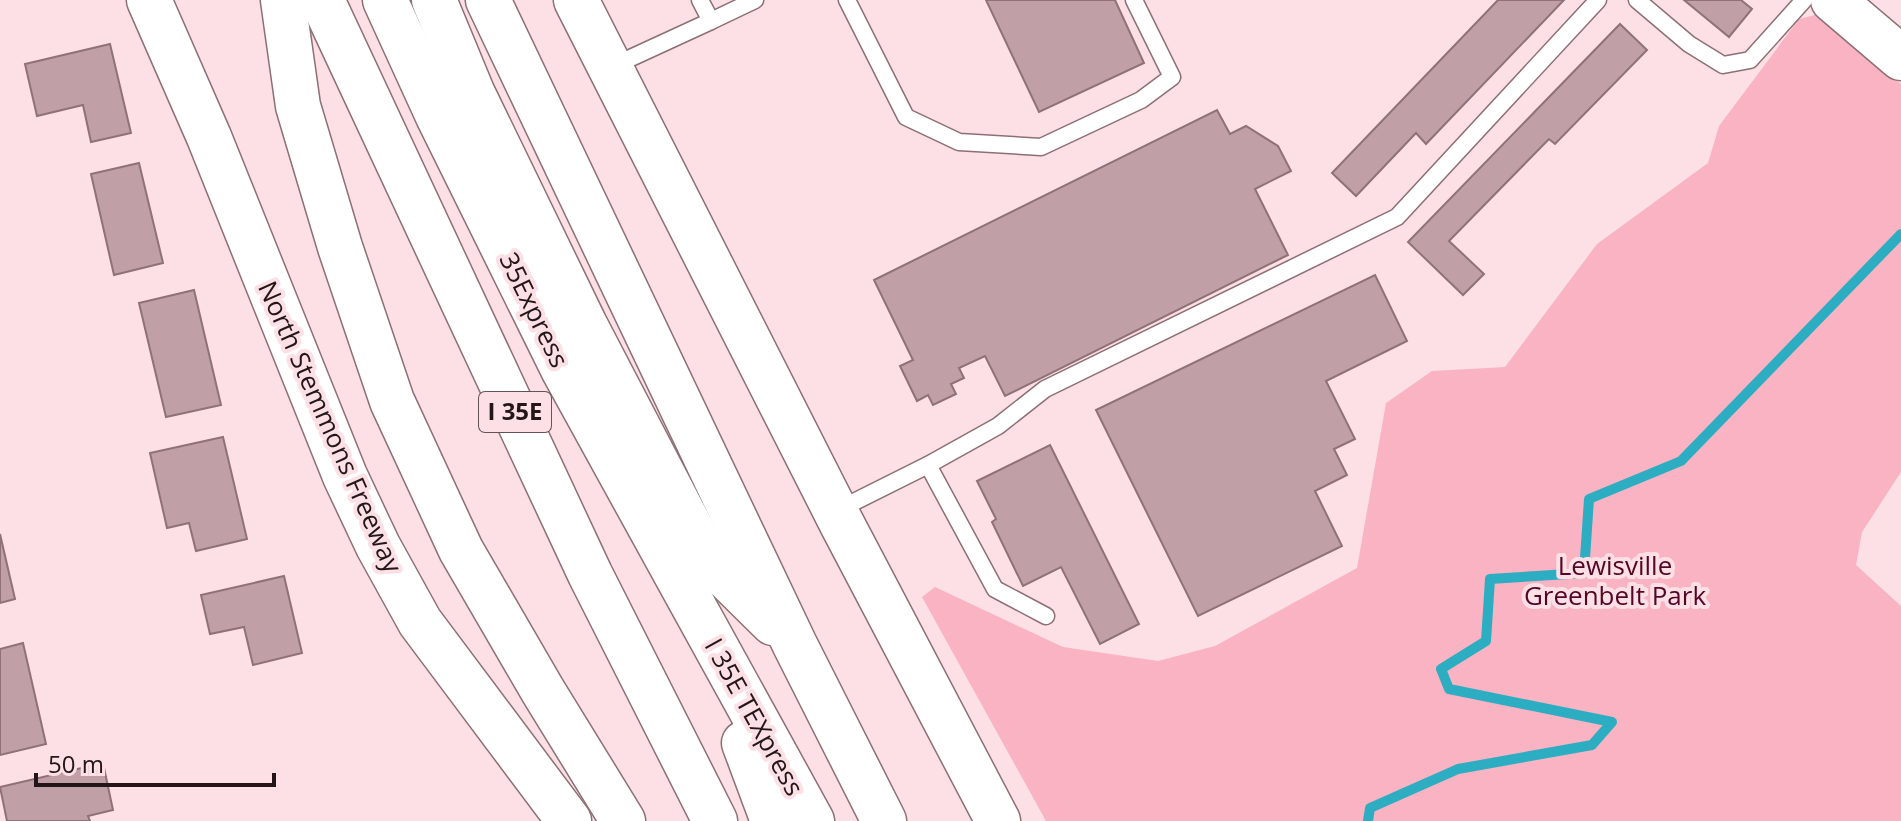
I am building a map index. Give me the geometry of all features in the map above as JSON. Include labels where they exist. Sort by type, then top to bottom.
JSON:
[{"type":"main road","name":"North Stemmons Freeway","points":[[149,0],[209,137],[345,476],[378,546],[420,622],[569,821]]},
{"type":"main road","points":[[283,0],[298,106],[340,247],[392,401],[461,550],[623,821]]},
{"type":"main road","name":"I 35E","points":[[322,0],[584,559],[715,821]]},
{"type":"main road","name":"35Express","points":[[385,0],[438,116],[564,371],[695,613]]},
{"type":"main road","points":[[434,0],[472,92],[585,325],[706,557],[795,645]]},
{"type":"main road","points":[[488,0],[795,645],[884,821]]},
{"type":"main road","points":[[576,0],[998,821]]},
{"type":"main road","points":[[1833,0],[1901,58]]},
{"type":"main road","points":[[695,613],[773,821]]},
{"type":"main road","name":"I 35E TEXpress","points":[[695,613],[812,821]]},
{"type":"lane","points":[[700,0],[711,21]]},
{"type":"lane","points":[[611,67],[755,0]]},
{"type":"lane","points":[[847,0],[906,117],[959,142],[1041,147],[1141,100],[1172,77],[1134,0]]},
{"type":"lane","points":[[836,511],[998,426],[1045,389],[1397,217],[1598,0]]},
{"type":"lane","points":[[1637,0],[1689,44],[1723,65],[1750,60],[1804,0]]},
{"type":"lane","points":[[928,465],[995,589],[1046,616]]},
{"type":"green space","name":"Lewisville Greenbelt Park","points":[[1819,14],[1901,84],[1901,472],[1862,532],[1856,565],[1901,606],[1901,821],[1046,821],[922,597],[935,587],[1063,647],[1158,661],[1215,646],[1357,568],[1386,403],[1432,371],[1505,367],[1597,244],[1708,163],[1719,126],[1799,19]]},
{"type":"building","points":[[986,0],[1115,0],[1144,63],[1039,112]]},
{"type":"building","points":[[1498,0],[1564,0],[1426,144],[1416,133],[1356,196],[1332,173]]},
{"type":"building","points":[[1684,0],[1741,0],[1752,9],[1729,37]]},
{"type":"building","points":[[1620,24],[1647,50],[1555,144],[1549,139],[1449,241],[1484,274],[1463,295],[1408,242]]},
{"type":"building","points":[[110,44],[131,133],[91,142],[83,105],[37,116],[25,64]]},
{"type":"building","points":[[1217,110],[1230,134],[1246,126],[1278,146],[1291,171],[1255,189],[1288,255],[1005,396],[985,356],[959,368],[964,378],[951,384],[956,394],[933,405],[928,395],[917,401],[900,366],[913,360],[874,280]]},
{"type":"building","points":[[139,163],[163,263],[114,275],[91,174]]},
{"type":"building","points":[[1375,275],[1407,341],[1326,381],[1355,439],[1334,449],[1347,475],[1315,491],[1342,546],[1198,616],[1096,410]]},
{"type":"building","points":[[194,290],[221,405],[166,417],[139,303]]},
{"type":"building","points":[[223,437],[247,539],[196,551],[189,523],[167,528],[150,453]]},
{"type":"building","points":[[1050,445],[1139,624],[1100,644],[1061,567],[1023,586],[992,522],[996,519],[977,481]]},
{"type":"building","points":[[0,534],[15,599],[0,603]]},
{"type":"building","points":[[284,576],[302,653],[253,665],[244,627],[210,634],[201,595]]},
{"type":"building","points":[[23,643],[46,744],[0,755],[0,649]]},
{"type":"building","points":[[103,763],[113,810],[88,816],[90,821],[7,821],[0,787]]},
{"type":"waterway","points":[[1368,821],[1370,808],[1458,769],[1592,745],[1612,722],[1449,689],[1441,669],[1486,641],[1490,579],[1584,573],[1589,499],[1681,461],[1901,234]]}]
